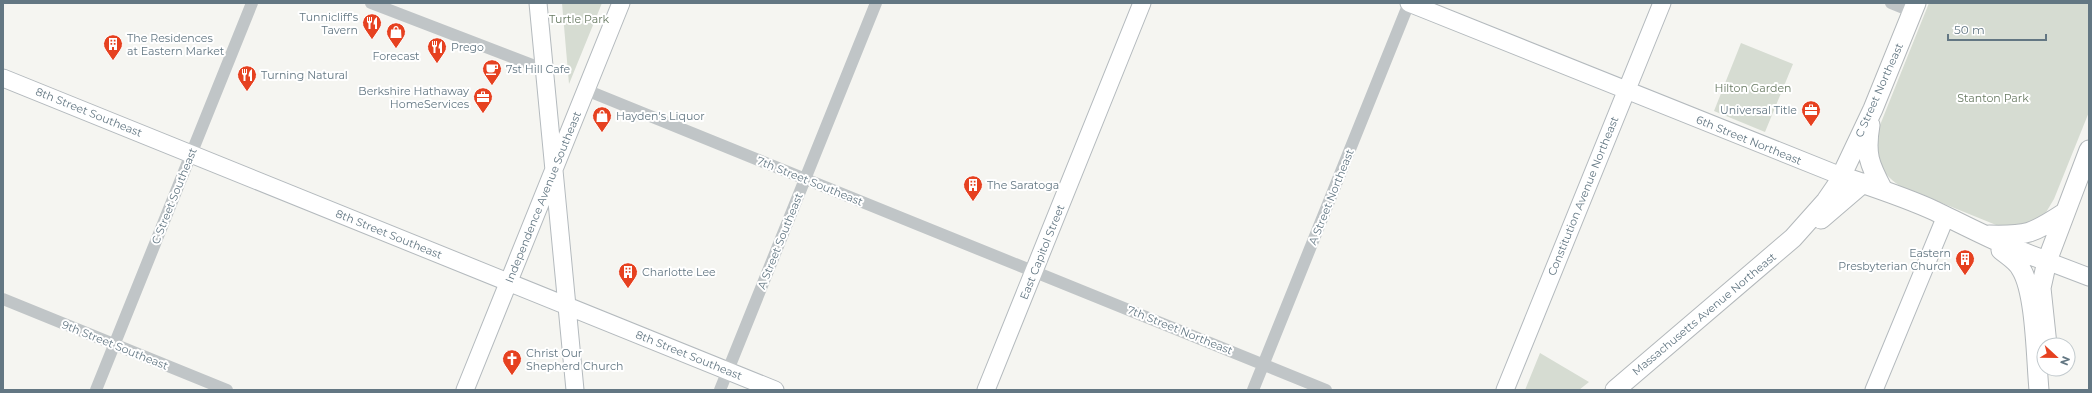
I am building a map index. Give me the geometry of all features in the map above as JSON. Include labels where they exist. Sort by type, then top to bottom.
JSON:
[{"type":"main road","points":[[538,3],[575,390]]},
{"type":"main road","name":"Independence Avenue Southeast","points":[[465,390],[621,3]]},
{"type":"main road","name":"East Capitol Street","points":[[986,390],[1142,3]]},
{"type":"main road","name":"6th Street Northeast","points":[[1409,3],[1841,176],[1883,190],[1946,216],[2012,249],[2089,277]]},
{"type":"main road","name":"Constitution Avenue Northeast","points":[[1506,390],[1662,3]]},
{"type":"main road","name":"C Street Northeast","points":[[1841,176],[1873,109],[1914,7]]},
{"type":"main road","name":"8th Street Southeast","points":[[3,78],[775,390]]},
{"type":"main road","points":[[1873,109],[1867,153],[1870,166],[1883,190]]},
{"type":"main road","points":[[2046,337],[2041,288],[2046,261],[2089,150]]},
{"type":"main road","name":"Massachusetts Avenue Northeast","points":[[1793,238],[1826,202],[1841,176]]},
{"type":"main road","name":"Massachusetts Avenue Northeast","points":[[1615,390],[1793,238],[1832,211],[1863,183]]},
{"type":"main road","points":[[1983,235],[2015,236],[2030,233],[2064,213]]},
{"type":"main road","points":[[1874,390],[1946,216]]},
{"type":"main road","points":[[1983,235],[2015,261],[2026,279],[2030,296],[2039,390]]},
{"type":"main road","points":[[2050,377],[2051,390]]},
{"type":"street","name":"C Street Southeast","points":[[96,390],[252,3]]},
{"type":"street","points":[[371,3],[544,69]]},
{"type":"street","name":"A Street Southeast","points":[[720,390],[876,3]]},
{"type":"street","name":"A Street Northeast","points":[[1253,390],[1409,3]]},
{"type":"street","points":[[1891,3],[1914,7]]},
{"type":"street","name":"7th Street Southeast","points":[[586,90],[1034,271]]},
{"type":"street","name":"7th Street Northeast","points":[[1034,271],[1326,390]]},
{"type":"street","name":"9th Street Southeast","points":[[3,300],[227,390]]},
{"type":"green space","name":"Turtle Park","points":[[562,3],[602,3],[569,84]]},
{"type":"green space","name":"Stanton Park","points":[[1929,3],[2089,3],[2089,112],[2054,199],[2045,214],[2036,223],[2006,229],[1900,186],[1887,175],[1880,164],[1876,135]]},
{"type":"green space","name":"Hilton Garden","points":[[1741,43],[1793,64],[1765,132],[1714,111]]},
{"type":"green space","points":[[1540,353],[1589,382],[1579,390],[1525,390]]},
{"type":"place","name":"Tunnicliff's Tavern","points":[[372,40]]},
{"type":"place","name":"Forecast","points":[[396,49]]},
{"type":"place","name":"The Residences at Eastern Market","points":[[113,61]]},
{"type":"place","name":"Prego","points":[[437,64]]},
{"type":"place","name":"7st Hill Cafe","points":[[492,86]]},
{"type":"place","name":"Turning Natural","points":[[247,92]]},
{"type":"place","name":"Berkshire Hathaway HomeServices","points":[[483,114]]},
{"type":"place","name":"Universal Title","points":[[1811,127]]},
{"type":"place","name":"Hayden's Liquor","points":[[602,133]]},
{"type":"place","name":"The Saratoga","points":[[973,202]]},
{"type":"place","name":"Eastern Presbyterian Church","points":[[1965,276]]},
{"type":"place","name":"Charlotte Lee","points":[[628,289]]},
{"type":"place","name":"Christ Our Shepherd Church","points":[[512,376]]}]
